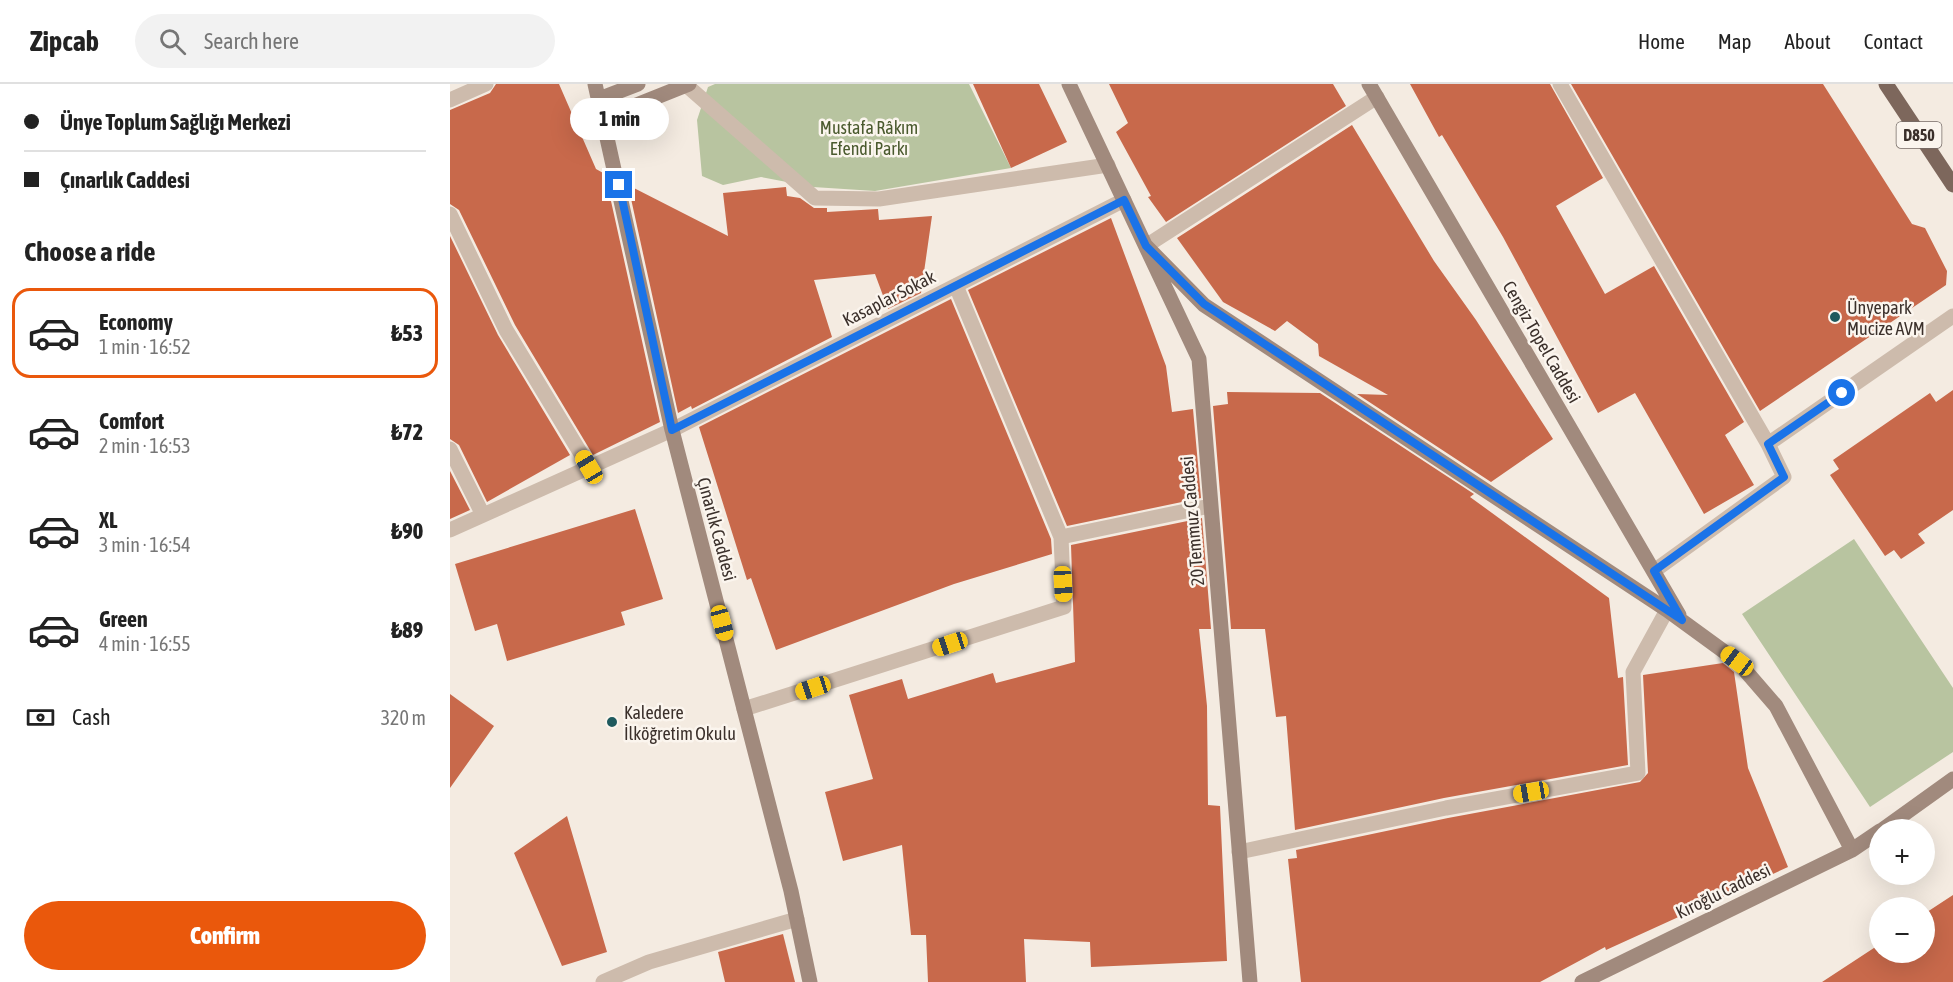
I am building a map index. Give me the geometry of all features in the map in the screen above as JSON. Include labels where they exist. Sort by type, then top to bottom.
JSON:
[{"type":"main road","name":"D850","points":[[1886,84],[1953,185]]},
{"type":"street","points":[[450,100],[486,84]]},
{"type":"street","name":"Çınarlık Caddesi","points":[[595,84],[672,430],[797,919],[810,982]]},
{"type":"street","points":[[599,99],[638,84]]},
{"type":"street","name":"20 Temmuz Caddesi","points":[[1069,84],[1199,359],[1250,982]]},
{"type":"street","points":[[1560,84],[1768,444],[1784,477],[1654,571]]},
{"type":"street","points":[[604,118],[686,85],[815,198],[879,199],[1108,165]]},
{"type":"street","points":[[1373,90],[1146,246],[1204,304],[1682,620],[1737,661],[1776,706],[1852,850]]},
{"type":"street","name":"Cengiz Topel Caddesi","points":[[1373,90],[1682,620]]},
{"type":"street","name":"Kasaplar Sokak","points":[[450,530],[672,430],[1124,200]]},
{"type":"street","points":[[450,214],[506,330],[589,467]]},
{"type":"street","points":[[744,710],[1064,607],[1061,537],[956,286]]},
{"type":"street","points":[[1768,444],[1953,316]]},
{"type":"street","points":[[450,449],[483,515]]},
{"type":"street","points":[[1061,537],[1210,506]]},
{"type":"street","points":[[1239,852],[1446,808],[1638,773],[1633,672],[1667,610]]},
{"type":"street","name":"Kıroğlu Caddesi","points":[[1897,819],[1953,779]]},
{"type":"street","name":"Kıroğlu Caddesi","points":[[1584,982],[1852,850],[1869,838]]},
{"type":"street","points":[[603,982],[649,962],[797,919]]},
{"type":"green space","name":"Mustafa Râkım Efendi Parkı","points":[[715,84],[969,84],[1011,168],[875,191],[813,187],[761,177],[723,185],[702,176],[697,120],[708,87]]},
{"type":"green space","points":[[1854,539],[1953,688],[1953,752],[1870,807],[1742,614]]},
{"type":"building","points":[[496,84],[559,84],[596,169],[605,174],[660,422],[593,455],[515,325],[459,210],[450,204],[450,110],[490,93]]},
{"type":"building","points":[[973,84],[1039,84],[1067,142],[1011,168]]},
{"type":"building","points":[[1109,84],[1333,84],[1346,106],[1166,222],[1148,197],[1151,196],[1116,132],[1128,123]]},
{"type":"building","points":[[1410,84],[1550,84],[1603,178],[1556,206],[1605,294],[1654,266],[1744,422],[1725,435],[1754,485],[1704,514],[1635,393],[1598,413],[1503,237],[1442,135],[1439,137]]},
{"type":"building","points":[[1571,84],[1823,84],[1912,224],[1925,228],[1947,271],[1946,285],[1760,411]]},
{"type":"building","points":[[1352,125],[1434,261],[1476,320],[1553,439],[1491,482],[1357,394],[1388,395],[1319,356],[1318,344],[1287,321],[1275,331],[1223,302],[1177,238]]},
{"type":"building","points":[[628,185],[728,236],[723,193],[786,187],[787,196],[800,198],[814,208],[827,208],[827,212],[878,209],[879,220],[932,216],[921,293],[888,309],[875,274],[814,280],[832,337],[692,409],[691,406],[678,413]]},
{"type":"building","points":[[1111,218],[1166,366],[1172,412],[1193,409],[1201,498],[1067,526],[968,290]]},
{"type":"building","points":[[450,236],[498,335],[570,455],[487,502],[459,445],[450,439]]},
{"type":"building","points":[[951,299],[1051,539],[1052,554],[954,584],[776,650],[751,578],[747,580],[699,427]]},
{"type":"building","points":[[1953,390],[1953,510],[1918,534],[1925,543],[1901,559],[1894,550],[1885,556],[1830,475],[1839,469],[1833,460],[1930,393],[1936,402]]},
{"type":"building","points":[[1227,392],[1320,393],[1474,494],[1470,497],[1609,598],[1618,678],[1623,677],[1628,765],[1444,798],[1295,830],[1286,716],[1276,717],[1265,629],[1231,629],[1213,406],[1228,404]]},
{"type":"building","points":[[450,471],[470,510],[450,519]]},
{"type":"building","points":[[635,509],[663,599],[621,612],[625,625],[507,661],[497,624],[475,631],[455,564]]},
{"type":"building","points":[[1202,518],[1211,629],[1199,629],[1207,706],[1208,805],[1220,806],[1227,961],[1091,967],[1090,942],[1024,939],[1026,982],[928,982],[926,935],[911,935],[902,845],[843,861],[825,792],[873,779],[849,695],[902,679],[908,699],[993,673],[996,683],[1075,662],[1071,545]]},
{"type":"building","points":[[1723,663],[1734,672],[1748,768],[1788,867],[1606,950],[1605,947],[1540,982],[1301,982],[1288,859],[1297,858],[1296,850],[1448,818],[1640,782],[1648,773],[1643,675]]},
{"type":"building","points":[[450,694],[494,726],[450,788]]},
{"type":"building","points":[[567,816],[607,952],[562,966],[514,853]]},
{"type":"building","points":[[1953,895],[1953,982],[1822,982],[1869,951],[1869,963],[1935,963],[1935,907]]},
{"type":"building","points":[[783,934],[795,982],[725,982],[718,952]]},
{"type":"place","name":"Ünyepark Mucize AVM","points":[[1835,317]]},
{"type":"place","name":"Kaledere İlköğretim Okulu","points":[[612,722]]},
{"type":"route","points":[[619,185],[672,430],[1124,200],[1146,246],[1204,304],[1682,620],[1654,571],[1784,477],[1768,444],[1842,393]]}]
